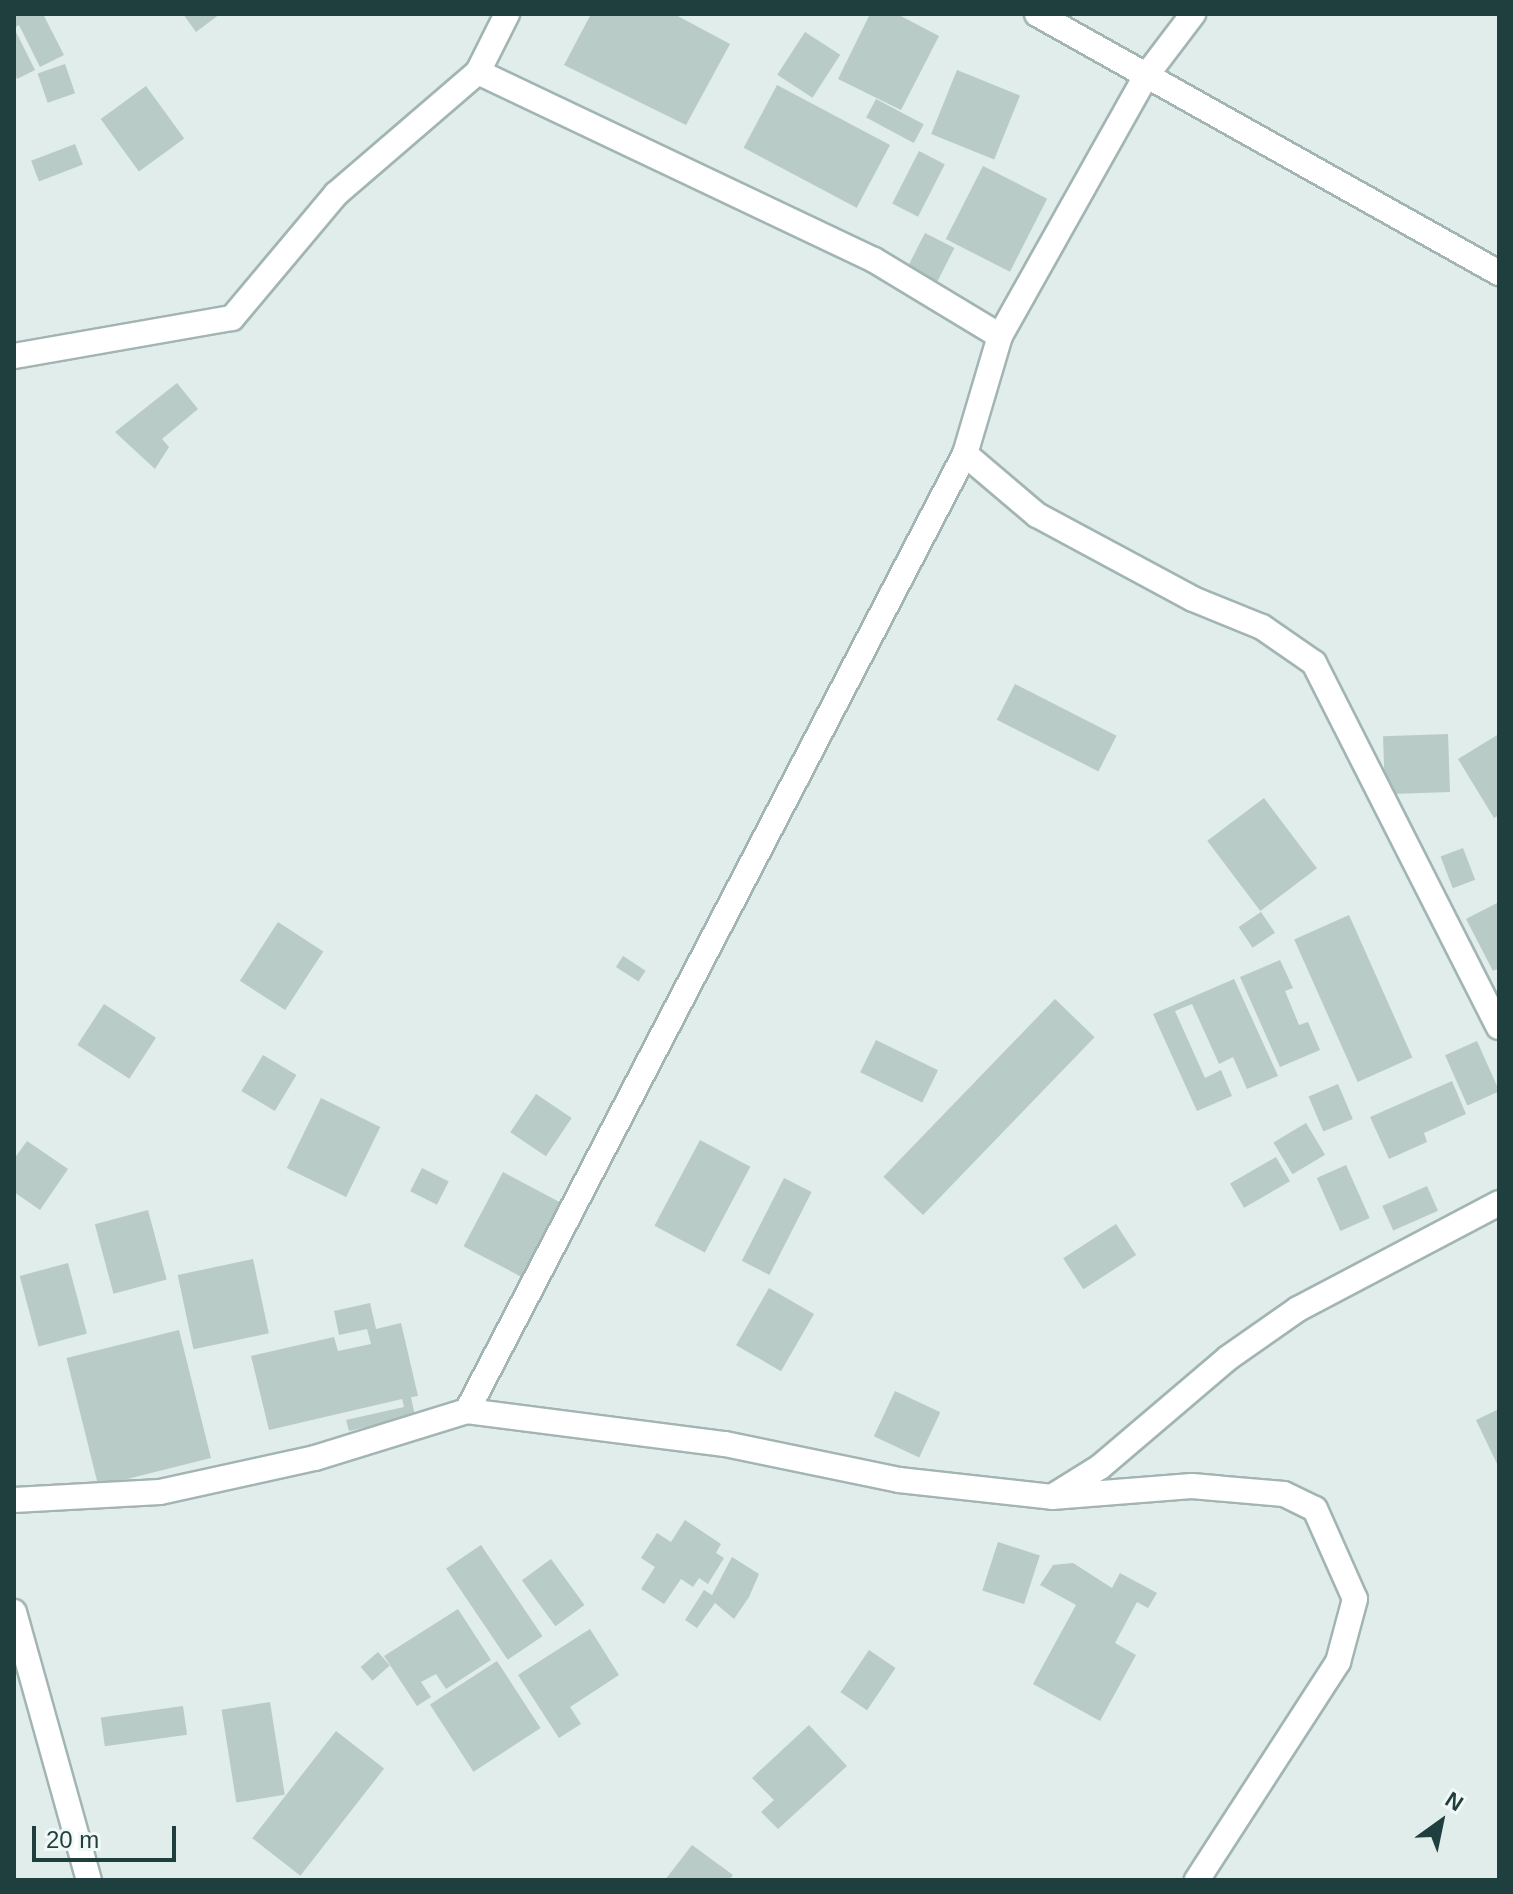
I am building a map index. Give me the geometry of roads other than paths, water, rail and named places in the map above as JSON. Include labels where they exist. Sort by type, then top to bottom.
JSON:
[{"type":"street","points":[[14,356],[232,318],[336,194],[478,72],[507,14]]},
{"type":"street","points":[[1037,14],[1499,273]]},
{"type":"street","points":[[467,1411],[965,454],[1000,336],[1027,296],[1146,76],[1193,14]]},
{"type":"street","points":[[478,72],[874,260],[1000,336]]},
{"type":"street","points":[[965,454],[1037,515],[1193,599],[1262,627],[1314,663],[1499,1027]]},
{"type":"street","points":[[1052,1497],[1100,1467],[1228,1358],[1298,1309],[1499,1203]]},
{"type":"street","points":[[14,1500],[160,1492],[315,1458],[467,1411],[725,1444],[899,1480],[1052,1497],[1192,1486],[1284,1494],[1315,1509],[1334,1544],[1355,1599],[1338,1662],[1197,1880]]},
{"type":"street","points":[[14,1612],[89,1880]]}]
